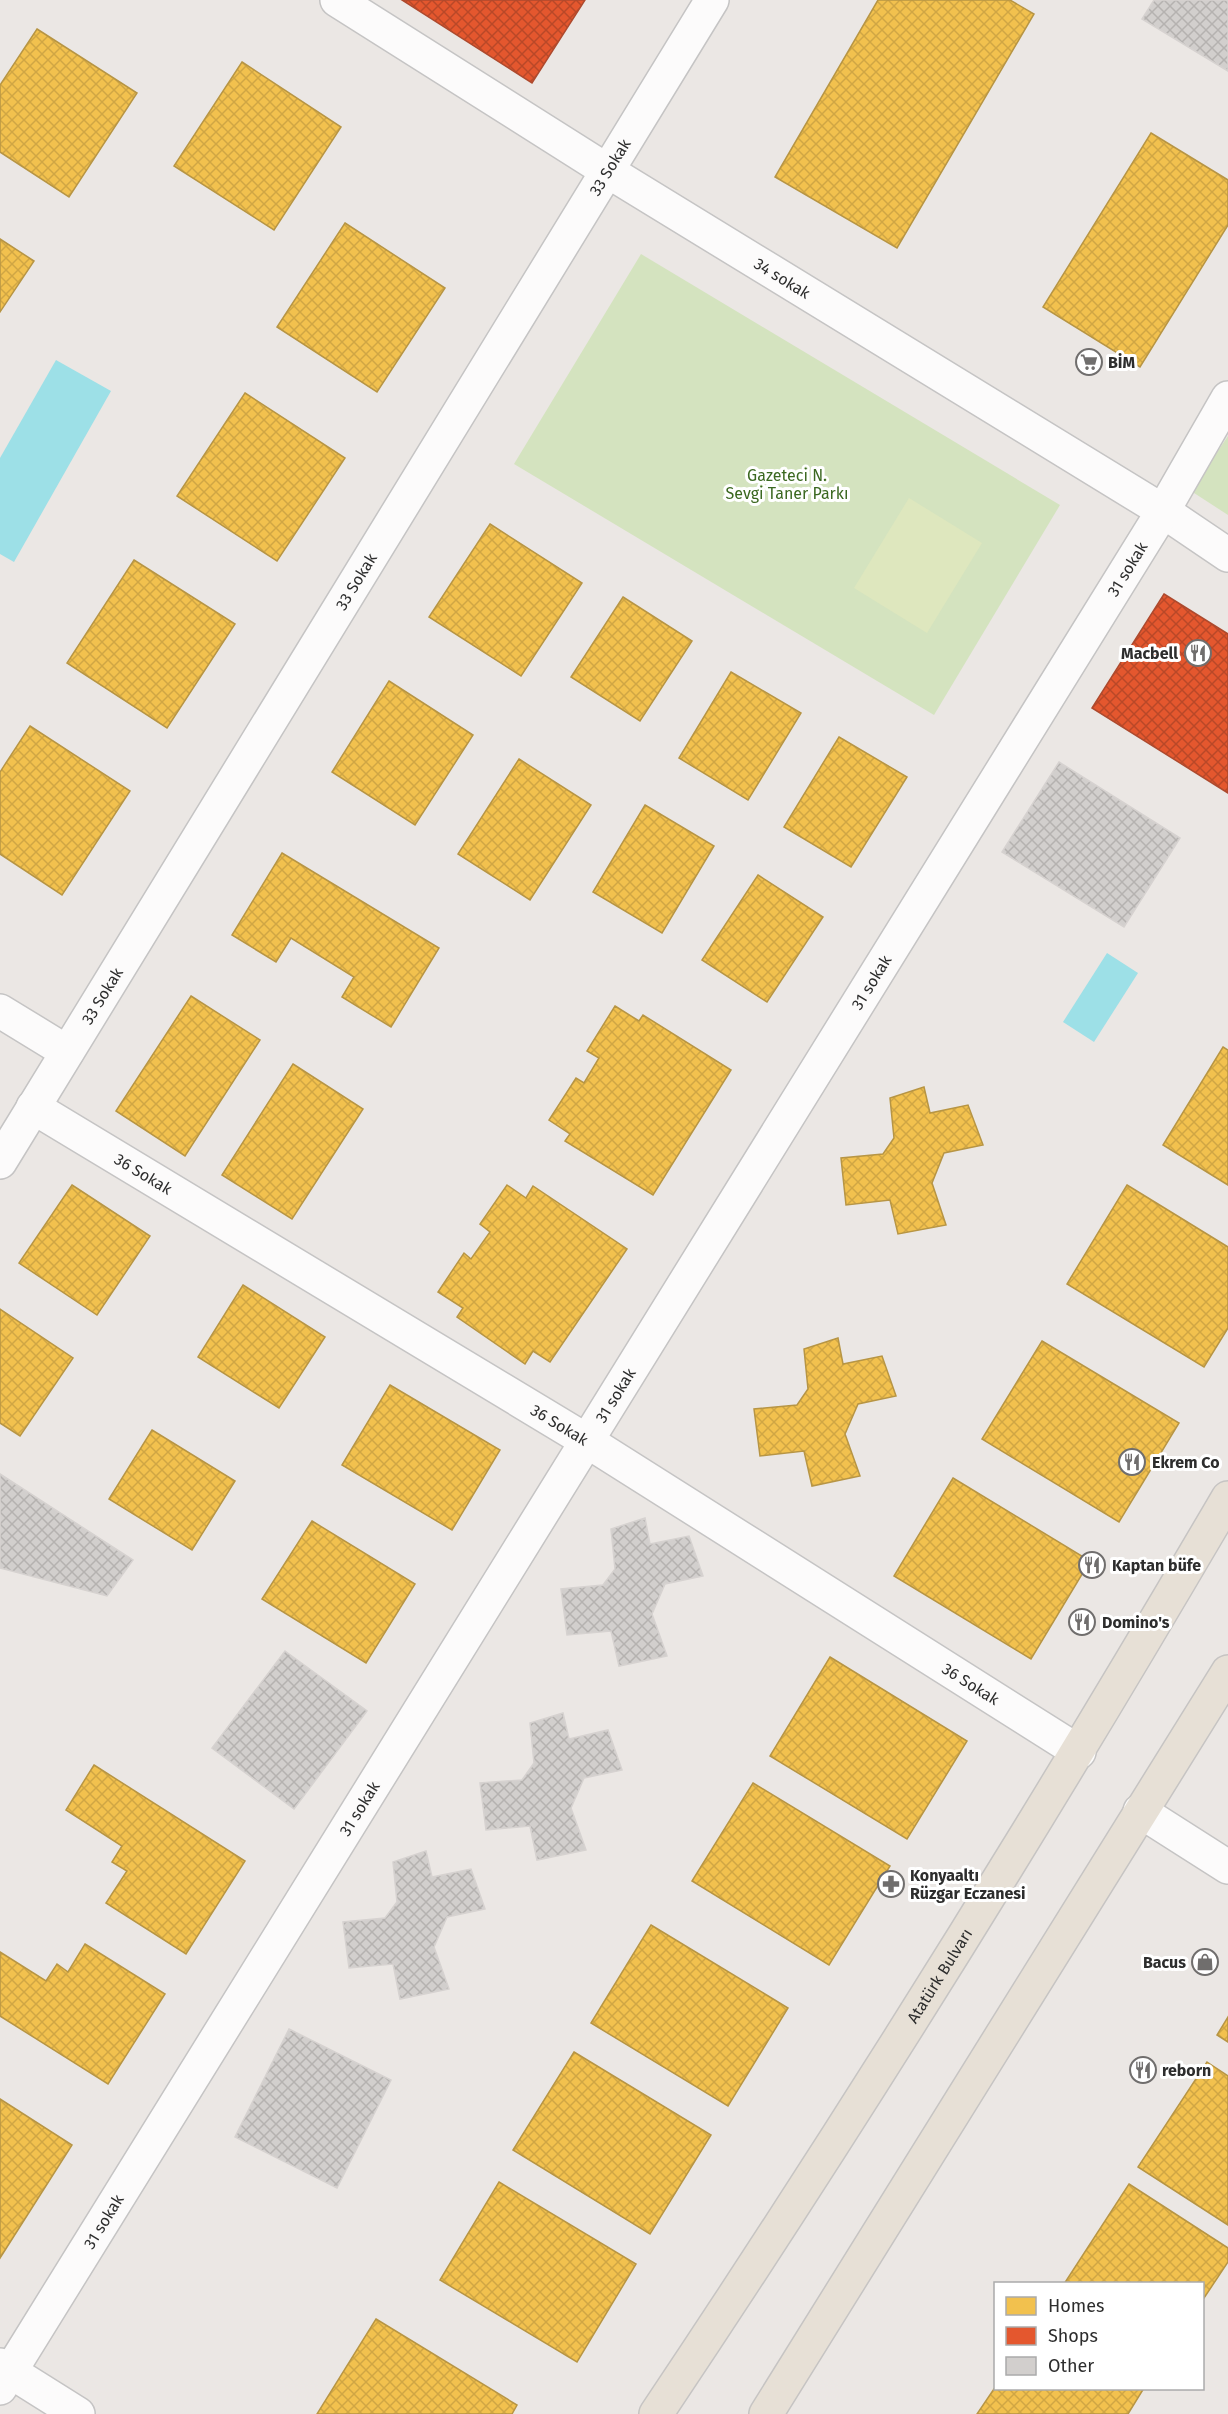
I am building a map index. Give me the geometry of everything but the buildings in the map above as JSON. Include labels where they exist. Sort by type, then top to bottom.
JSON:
[{"type":"main road","name":"Atatürk Bulvarı","points":[[656,2414],[771,2242],[1079,1752],[1228,1498]]},
{"type":"main road","points":[[766,2414],[1228,1672]]},
{"type":"street","name":"34 sokak","points":[[337,0],[606,170],[1163,511],[1228,555]]},
{"type":"street","name":"33 Sokak","points":[[0,1162],[712,0]]},
{"type":"street","name":"31 sokak","points":[[4,2375],[587,1441],[1163,511],[1228,398]]},
{"type":"street","points":[[0,1011],[67,1052]]},
{"type":"street","name":"36 Sokak","points":[[33,1107],[587,1441],[1079,1752]]},
{"type":"street","points":[[1140,1811],[1228,1867]]},
{"type":"street","points":[[4,2375],[78,2414]]},
{"type":"green space","name":"Gazeteci N. Sevgi Taner Parkı","points":[[641,254],[1060,505],[934,715],[514,464]]},
{"type":"green space","points":[[1228,436],[1228,515],[1191,491]]},
{"type":"green space","points":[[909,498],[982,543],[927,633],[854,588]]},
{"type":"water","points":[[56,360],[111,391],[14,562],[0,554],[0,458]]},
{"type":"water","points":[[1107,953],[1138,973],[1094,1042],[1063,1022]]},
{"type":"place","name":"BİM","points":[[1089,362]]},
{"type":"place","name":"Macbell","points":[[1198,653]]},
{"type":"place","name":"Ekrem Co","points":[[1132,1462]]},
{"type":"place","name":"Kaptan büfe","points":[[1092,1565]]},
{"type":"place","name":"Domino's","points":[[1082,1622]]},
{"type":"place","name":"Konyaaltı Rüzgar Eczanesi","points":[[891,1884]]},
{"type":"place","name":"Bacus","points":[[1205,1962]]},
{"type":"place","name":"reborn","points":[[1143,2070]]}]
